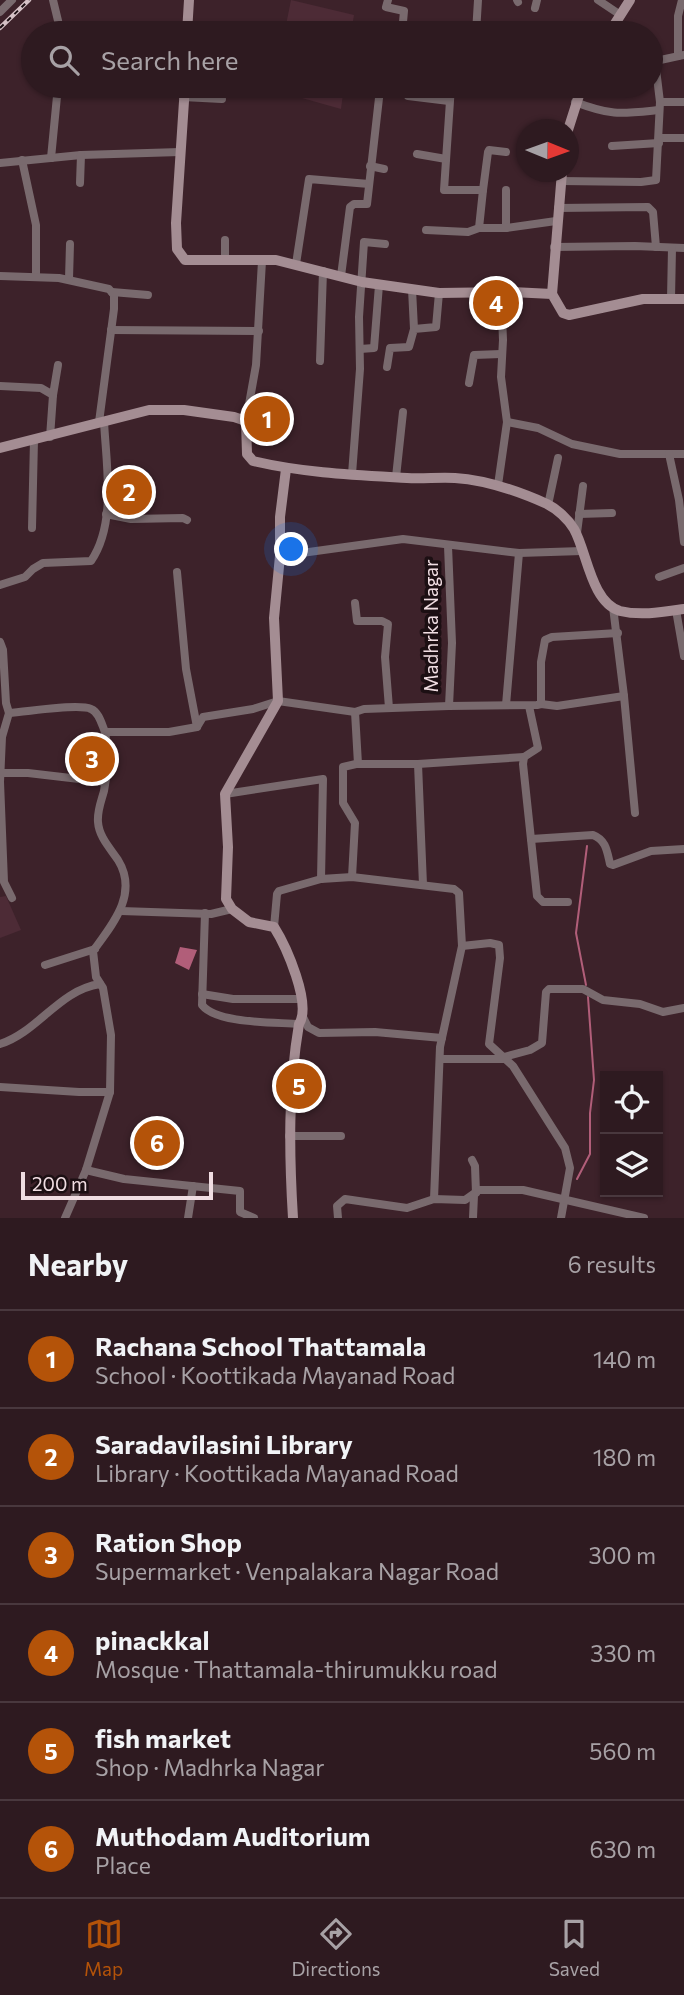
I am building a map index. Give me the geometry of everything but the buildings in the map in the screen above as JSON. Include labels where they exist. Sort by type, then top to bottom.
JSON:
[{"type":"street","points":[[0,12],[12,0]]},
{"type":"street","points":[[53,0],[58,21]]},
{"type":"street","points":[[188,21],[189,0]]},
{"type":"street","points":[[388,0],[386,7],[404,11],[403,21]]},
{"type":"street","points":[[477,21],[478,0]]},
{"type":"street","points":[[598,0],[620,14]]},
{"type":"street","points":[[616,21],[630,0]]},
{"type":"street","points":[[663,60],[681,56],[678,16],[682,0]]},
{"type":"street","points":[[51,158],[57,98]]},
{"type":"street","points":[[184,98],[176,223],[179,254],[188,261],[276,260],[362,282],[439,293],[552,294]]},
{"type":"street","points":[[217,98],[222,99]]},
{"type":"street","points":[[341,276],[350,207],[354,204],[368,204],[379,98]]},
{"type":"street","points":[[424,98],[449,101]]},
{"type":"street","points":[[449,98],[444,190],[483,190]]},
{"type":"street","points":[[571,119],[577,98]]},
{"type":"street","points":[[579,177],[641,182],[656,180],[658,98]]},
{"type":"street","points":[[575,102],[615,114],[684,102]]},
{"type":"street","points":[[612,146],[684,138]]},
{"type":"street","points":[[0,163],[81,155],[180,152]]},
{"type":"street","points":[[479,228],[488,152],[506,152]]},
{"type":"street","points":[[417,154],[446,159]]},
{"type":"street","points":[[80,183],[81,155]]},
{"type":"street","points":[[22,160],[36,225],[36,277]]},
{"type":"street","points":[[370,166],[384,169]]},
{"type":"street","points":[[296,264],[309,179],[369,184]]},
{"type":"street","points":[[560,182],[552,294],[563,313],[569,315],[643,299],[684,299]]},
{"type":"street","points":[[506,190],[506,228]]},
{"type":"street","points":[[558,208],[648,207],[653,212],[656,247]]},
{"type":"street","points":[[426,230],[468,232],[479,228],[506,228],[556,221]]},
{"type":"street","points":[[225,240],[225,261]]},
{"type":"street","points":[[346,240],[385,244]]},
{"type":"street","points":[[352,474],[364,242]]},
{"type":"street","points":[[69,279],[70,244]]},
{"type":"street","points":[[555,247],[684,248]]},
{"type":"street","points":[[671,299],[673,248]]},
{"type":"street","points":[[262,261],[259,331],[246,421],[249,458],[286,469],[396,477],[456,478],[498,485],[558,510],[574,528],[595,586],[613,607],[618,633],[635,813]]},
{"type":"street","points":[[320,361],[323,271]]},
{"type":"street","points":[[0,276],[69,279],[112,292],[148,295]]},
{"type":"street","points":[[360,349],[373,348],[379,285]]},
{"type":"street","points":[[387,368],[390,348],[410,347],[414,329],[412,289]]},
{"type":"street","points":[[0,585],[25,577],[43,563],[91,561],[99,550],[106,514],[101,421],[114,302],[112,292]]},
{"type":"street","points":[[498,485],[507,422],[501,377],[501,292]]},
{"type":"street","points":[[414,329],[436,327],[439,293]]},
{"type":"street","points":[[111,330],[259,331]]},
{"type":"street","points":[[469,383],[474,355],[501,354]]},
{"type":"street","points":[[50,437],[58,365]]},
{"type":"street","points":[[0,386],[41,388],[53,395]]},
{"type":"street","points":[[0,448],[149,410],[184,410],[246,421]]},
{"type":"street","points":[[396,477],[402,412]]},
{"type":"street","points":[[507,422],[538,428],[572,444],[620,454],[684,454]]},
{"type":"street","points":[[32,528],[34,440]]},
{"type":"street","points":[[669,454],[680,485],[684,542]]},
{"type":"street","points":[[548,505],[558,458]]},
{"type":"street","points":[[274,927],[249,922],[232,909],[226,899],[228,847],[225,794],[278,701],[274,618],[280,556],[279,517],[286,469]]},
{"type":"street","points":[[577,536],[583,486]]},
{"type":"street","points":[[579,514],[612,513]]},
{"type":"street","points":[[106,514],[131,519],[187,520]]},
{"type":"street","points":[[280,556],[403,540],[519,553],[582,551]]},
{"type":"street","name":"Madhrka Nagar","points":[[448,546],[452,643],[449,706]]},
{"type":"street","points":[[506,705],[519,553]]},
{"type":"street","points":[[659,577],[684,568]]},
{"type":"street","points":[[177,572],[186,669],[197,727]]},
{"type":"street","points":[[355,603],[357,621],[382,621],[388,624],[385,657],[389,708]]},
{"type":"street","points":[[613,607],[656,614],[680,610],[684,656]]},
{"type":"street","points":[[541,704],[541,662],[545,640],[552,637],[618,633]]},
{"type":"street","points":[[0,642],[9,713],[2,737],[0,782],[2,883],[12,898]]},
{"type":"street","points":[[197,727],[202,716],[253,709],[278,701],[355,712],[364,709],[449,706],[557,706],[624,696]]},
{"type":"street","points":[[352,877],[355,823],[343,803],[341,771],[346,765],[418,764],[524,757],[538,748],[529,706]]},
{"type":"street","points":[[9,713],[35,712],[53,707],[91,708],[97,713],[105,734],[108,760],[98,810],[98,824],[106,845],[120,863],[125,887],[121,911],[93,951],[96,977],[100,984],[111,1035],[110,1091],[86,1170],[65,1218]]},
{"type":"street","points":[[355,712],[358,764]]},
{"type":"street","points":[[105,734],[169,732],[197,727]]},
{"type":"street","points":[[524,757],[537,899],[542,902],[568,902]]},
{"type":"street","points":[[418,764],[423,885]]},
{"type":"street","points":[[1,773],[28,773],[104,782]]},
{"type":"street","points":[[225,794],[323,779],[321,878]]},
{"type":"street","points":[[531,839],[593,835],[600,838],[606,846],[610,864],[613,865],[651,851],[684,849]]},
{"type":"street","points":[[293,1218],[289,1136],[292,1066],[301,1021],[302,999],[288,954],[274,927],[279,891],[321,878],[352,877],[458,891],[462,946],[442,1038],[434,1199]]},
{"type":"street","points":[[121,911],[220,913],[232,909]]},
{"type":"street","points":[[205,913],[202,994],[204,1009],[216,1016],[301,1021],[319,1033],[375,1032],[442,1038]]},
{"type":"street","points":[[462,946],[490,943],[499,945],[500,958],[489,1044],[505,1058],[565,1148],[570,1168],[561,1218]]},
{"type":"street","points":[[45,965],[95,949]]},
{"type":"street","points":[[0,1044],[16,1036],[76,991],[100,984]]},
{"type":"street","points":[[440,1059],[505,1058],[542,1043],[546,992],[549,989],[583,989],[603,1000],[640,1004],[663,1012],[684,1008]]},
{"type":"street","points":[[202,994],[233,999],[302,999]]},
{"type":"street","points":[[0,1087],[69,1092],[110,1091]]},
{"type":"street","points":[[289,1136],[341,1136]]},
{"type":"street","points":[[472,1160],[475,1166],[473,1218]]},
{"type":"street","points":[[86,1170],[124,1179],[240,1191],[240,1212],[254,1218]]},
{"type":"street","points":[[188,1218],[193,1186]]},
{"type":"street","points":[[338,1218],[337,1206],[345,1199],[407,1208],[434,1199],[465,1200],[479,1191],[523,1189],[644,1218]]},
{"type":"shaded area","points":[[291,0],[354,15],[353,21],[287,21]]},
{"type":"shaded area","points":[[302,98],[342,98],[341,109]]},
{"type":"shaded area","points":[[256,394],[283,396],[279,443],[253,443]]},
{"type":"shaded area","points":[[6,896],[21,930],[0,938],[0,897]]},
{"type":"shaded area","points":[[180,947],[197,950],[189,970],[175,963]]},
{"type":"waterway","points":[[586,985],[576,933],[587,846]]},
{"type":"waterway","points":[[577,1179],[590,1154],[590,1113],[594,1080],[588,997]]},
{"type":"railway","points":[[0,28],[29,0]]},
{"type":"place","name":"pinackkal","points":[[496,303]]},
{"type":"place","name":"Rachana School Thattamala","points":[[267,419]]},
{"type":"place","name":"Saradavilasini Library","points":[[129,492]]},
{"type":"place","name":"Ration Shop","points":[[92,759]]},
{"type":"place","name":"fish market","points":[[299,1086]]},
{"type":"place","name":"Muthodam Auditorium","points":[[157,1143]]}]
